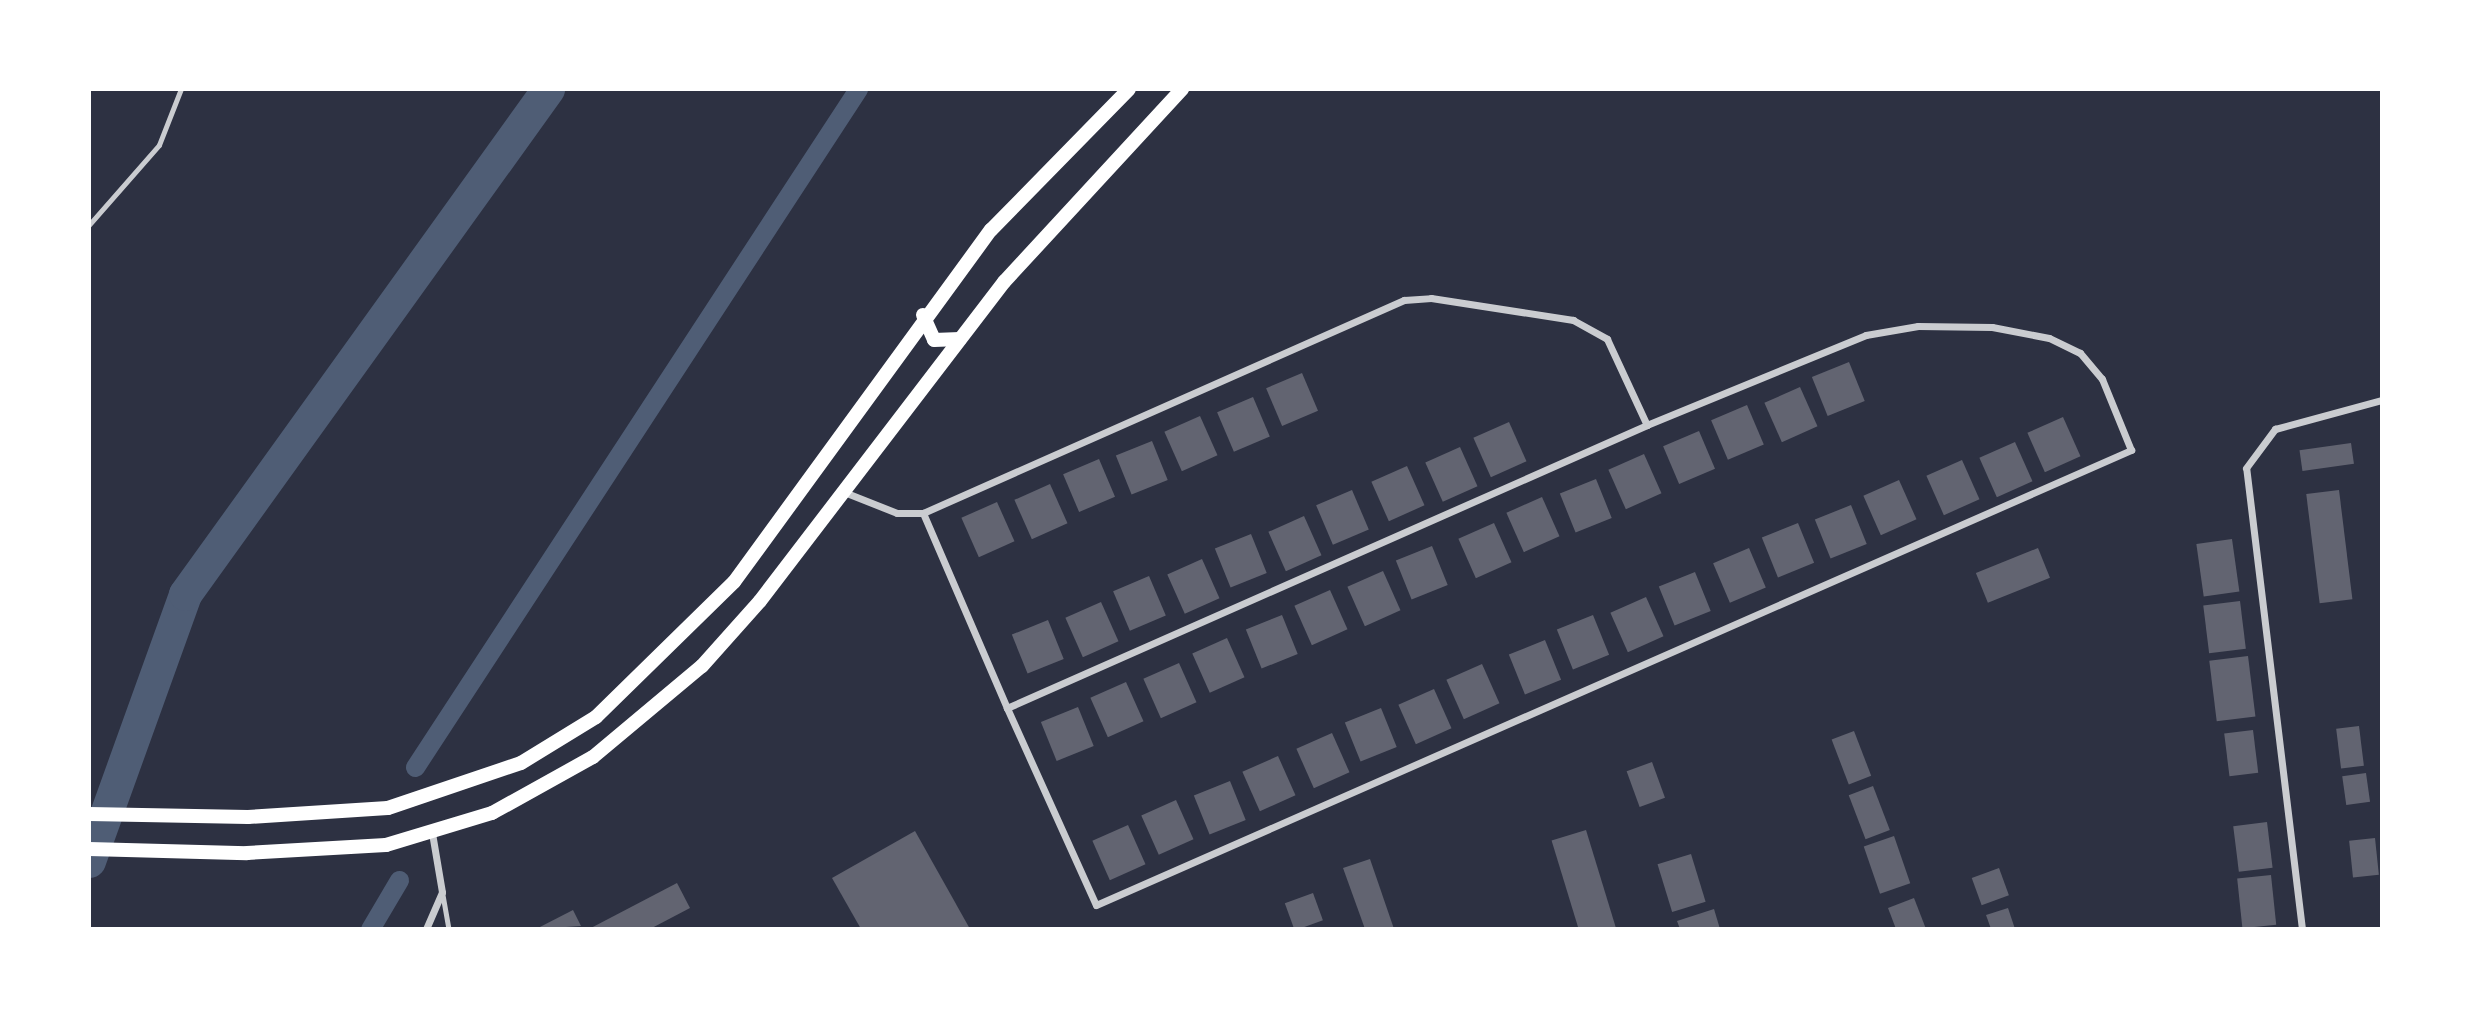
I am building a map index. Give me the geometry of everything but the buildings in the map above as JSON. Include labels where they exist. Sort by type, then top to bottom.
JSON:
[{"type":"highway","points":[[89,814],[248,817],[349,815],[430,799],[521,763],[596,717],[734,582],[923,316],[992,230],[1129,89]]},
{"type":"highway","points":[[89,849],[247,853],[386,845],[432,833],[542,789],[646,716],[760,601],[960,339],[1093,179],[1182,89]]},
{"type":"highway","points":[[923,316],[934,340],[960,339]]},
{"type":"street","points":[[843,491],[897,513],[923,513],[1404,300],[1432,298],[1592,327],[1607,339],[1647,425]]},
{"type":"street","points":[[923,513],[1007,708],[1097,905],[2131,450],[2102,379],[2080,353],[2049,338],[1992,327],[1918,326],[1866,335],[1647,425],[1007,708]]},
{"type":"street","points":[[2302,929],[2246,468],[2275,429],[2382,400]]},
{"type":"street","points":[[426,929],[442,892],[432,833]]},
{"type":"lane","points":[[89,225],[159,145],[181,89]]},
{"type":"lane","points":[[442,892],[449,929]]},
{"type":"waterway","points":[[89,861],[185,594],[548,89]]},
{"type":"waterway","points":[[415,767],[858,89]]},
{"type":"waterway","points":[[370,929],[399,880]]}]
